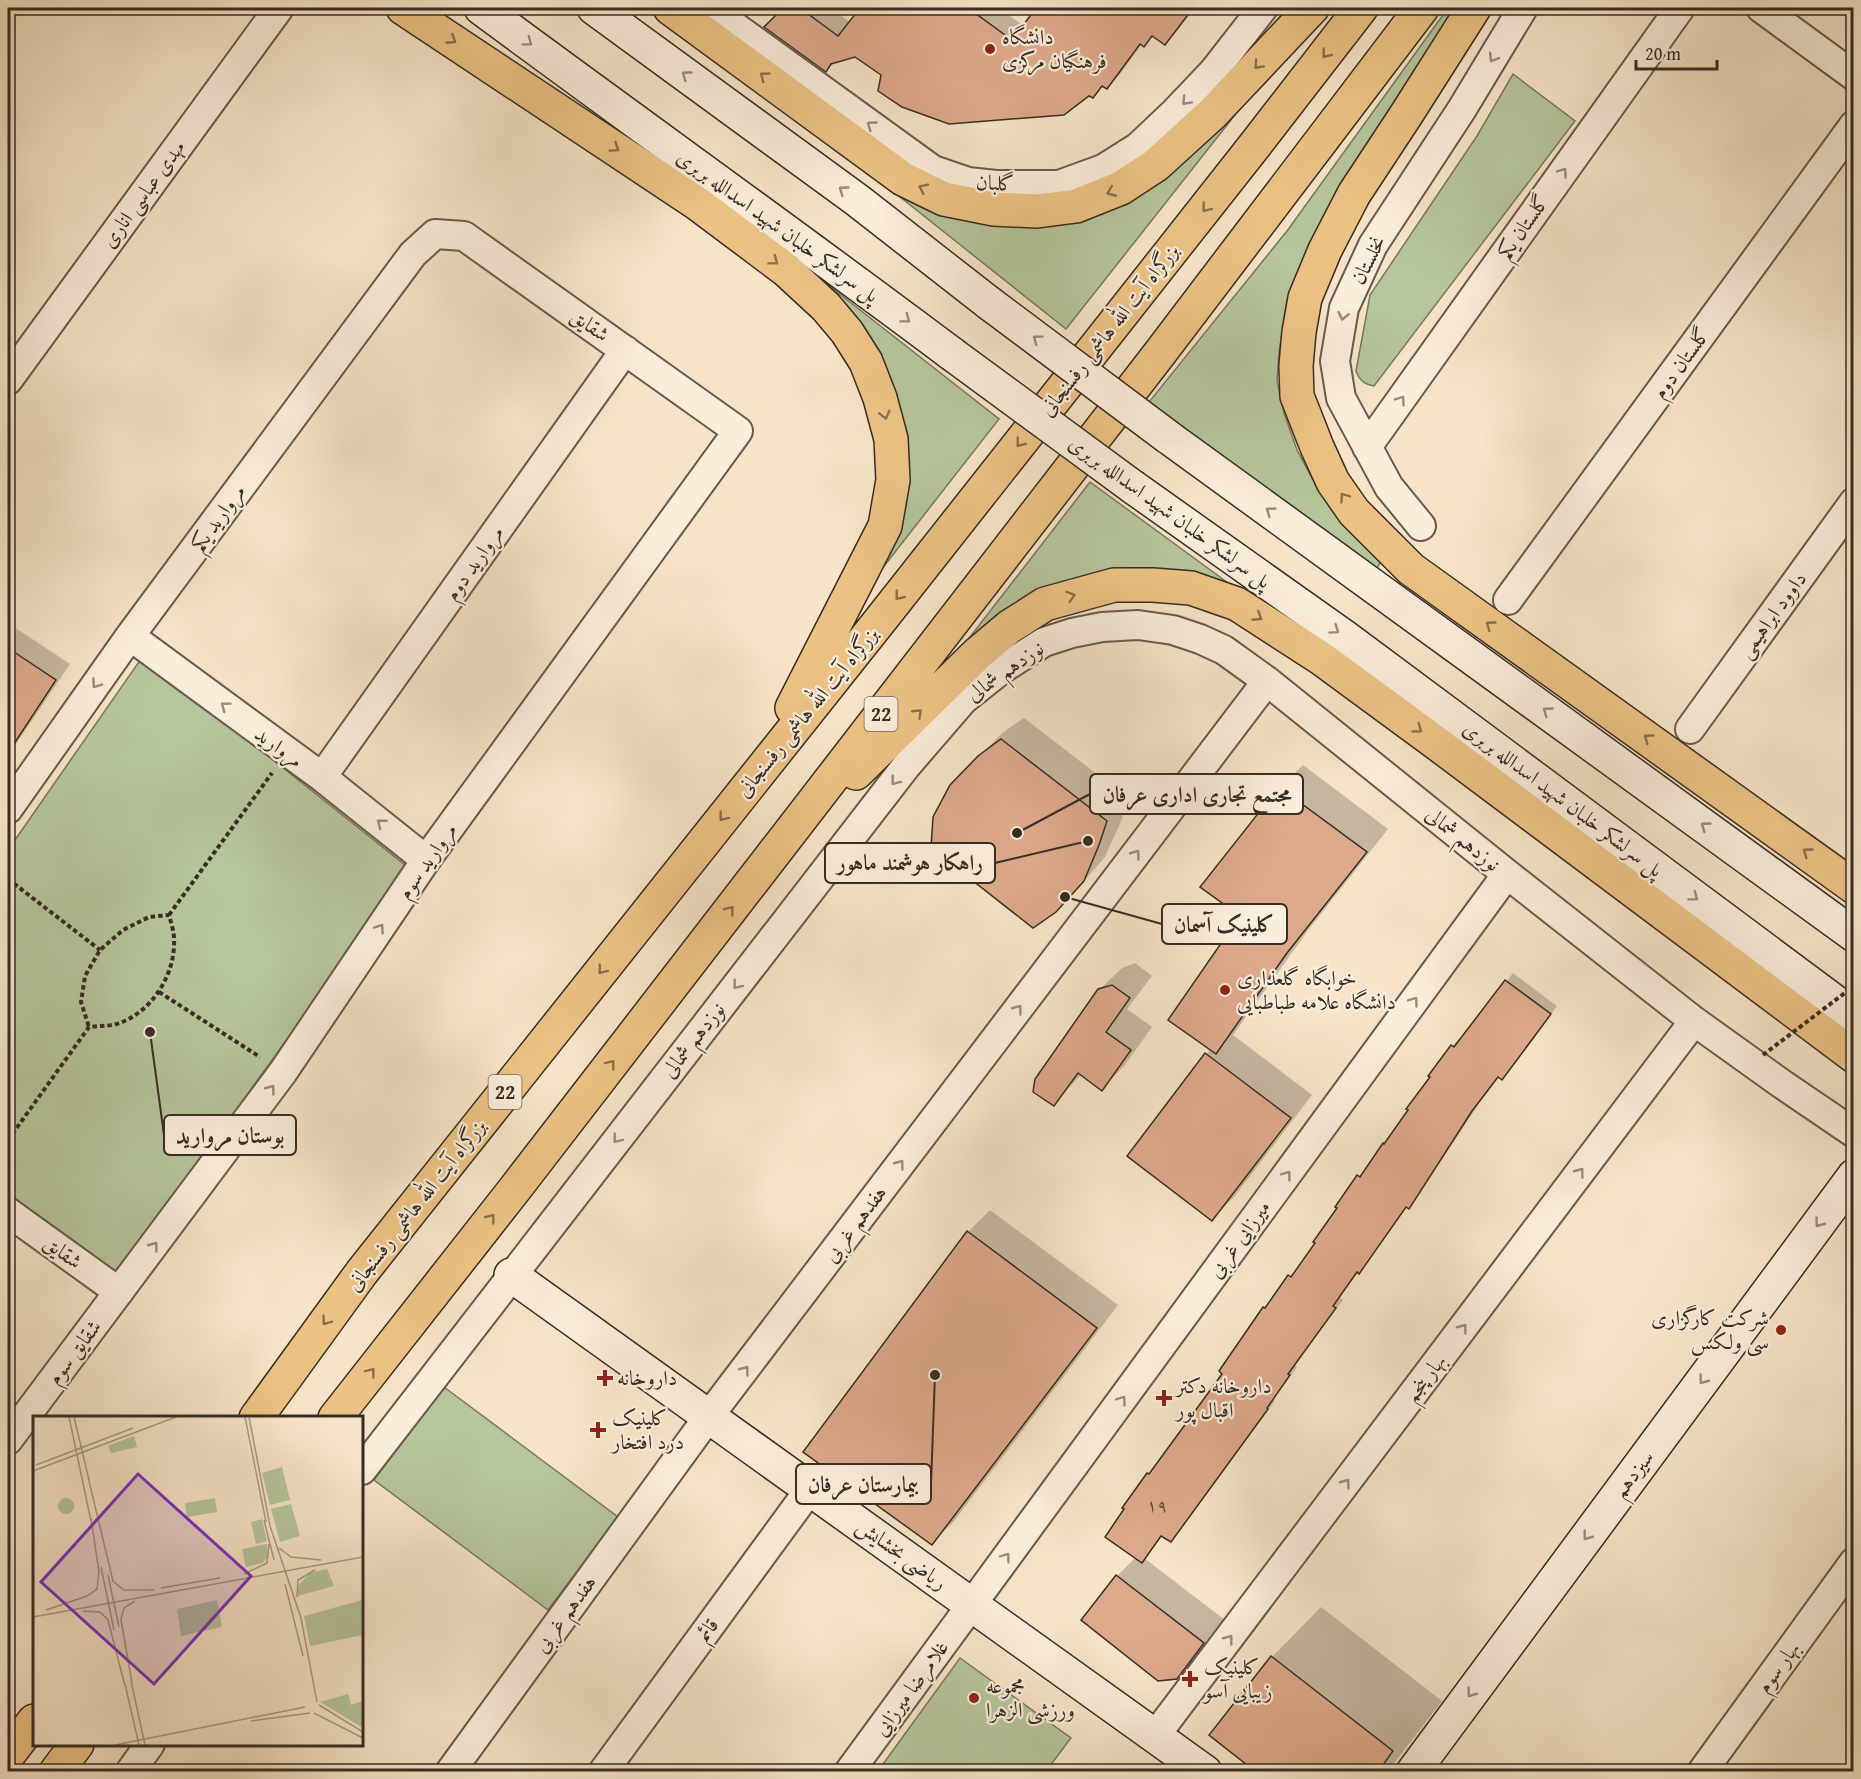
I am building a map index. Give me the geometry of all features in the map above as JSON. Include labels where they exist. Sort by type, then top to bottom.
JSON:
[{"type":"highway","points":[[404,8],[679,191],[786,270],[826,306],[847,332],[866,362],[880,398],[891,439],[893,480],[885,526],[760,771]]},
{"type":"highway","points":[[670,8],[903,179],[944,199],[994,209],[1037,212],[1076,206],[1120,188],[1156,165],[1213,113],[1312,8]]},
{"type":"highway","name":"بزرگراه آیت الله هاشمی رفسنجانی","points":[[257,1416],[362,1272],[1248,154],[1361,8]]},
{"type":"highway","name":"22","points":[[337,1416],[514,1190],[1160,353],[1422,8]]},
{"type":"highway","points":[[1474,8],[1354,194],[1325,250],[1305,298],[1296,366],[1297,396],[1317,447],[1334,482],[1354,512],[1411,569],[1854,887]]},
{"type":"highway","points":[[771,856],[977,654],[1009,627],[1045,604],[1114,585],[1191,588],[1237,604],[1322,659],[1854,1056]]},
{"type":"highway","points":[[8,1755],[33,1722]]},
{"type":"highway","points":[[56,1772],[76,1746]]},
{"type":"highway","points":[[69,1772],[77,1746]]},
{"type":"main road","name":"پل سرلشکر خلبان شهید اسدالله بربری","points":[[481,8],[693,164],[801,240],[1133,487],[1346,638],[1845,1000]]},
{"type":"main road","points":[[594,8],[857,201],[1168,437],[1854,935]]},
{"type":"main road","name":"سیزدهم","points":[[1413,1772],[1854,1176]]},
{"type":"main road","name":"ریاضی بخشایش","points":[[511,1275],[1205,1772]]},
{"type":"street","name":"مهدی عباسی اناری","points":[[8,380],[279,8]]},
{"type":"street","name":"گلبان","points":[[709,8],[933,170],[968,182],[1059,185],[1103,169],[1138,147],[1214,72],[1263,8]]},
{"type":"street","name":"نخلستان","points":[[1421,526],[1389,487],[1341,398],[1335,361],[1344,308],[1373,245],[1462,109],[1523,8]]},
{"type":"street","name":"گلستان یکم","points":[[1367,447],[1680,8]]},
{"type":"street","points":[[1761,8],[1854,76]]},
{"type":"street","name":"گلستان دوم","points":[[1509,600],[1854,125]]},
{"type":"street","name":"شقایق","points":[[435,234],[464,236],[738,431]]},
{"type":"street","name":"مروارید یکم","points":[[8,809],[130,636],[413,254],[435,234]]},
{"type":"street","name":"مروارید دوم","points":[[322,777],[625,350]]},
{"type":"street","name":"مروارید سوم","points":[[119,1292],[283,1072],[426,860],[738,431]]},
{"type":"street","name":"داوود ابراهیمی","points":[[1690,729],[1854,502]]},
{"type":"street","name":"نوزدهم شمالی","points":[[363,1469],[908,765],[963,700],[1002,669],[1044,642],[1072,633],[1102,627],[1138,625],[1173,630],[1224,650],[1267,681],[1694,1021],[1854,1133]]},
{"type":"street","name":"مروارید","points":[[130,636],[322,777],[426,860]]},
{"type":"street","name":"هفدهم غربی","points":[[450,1772],[709,1416],[1267,681]]},
{"type":"street","name":"میرزایی غربی","points":[[972,1604],[1507,874]]},
{"type":"street","name":"بهار پنجم","points":[[1155,1736],[1694,1021]]},
{"type":"street","name":"شقایق","points":[[8,1212],[119,1292]]},
{"type":"street","name":"شقایق سوم","points":[[8,1440],[119,1292]]},
{"type":"street","name":"قائم","points":[[603,1772],[810,1489]]},
{"type":"street","name":"بهار سوم","points":[[1702,1772],[1854,1562]]},
{"type":"street","name":"غلامرضا میرزایی","points":[[849,1772],[972,1604]]},
{"type":"street","points":[[130,1772],[149,1746]]},
{"type":"path","points":[[8,1140],[89,1027],[114,1024],[139,1013],[159,992],[170,968],[174,939],[169,915],[287,753]]},
{"type":"path","points":[[8,879],[100,950]]},
{"type":"path","points":[[89,1027],[81,1002],[85,976],[100,950],[123,930],[149,917],[169,915]]},
{"type":"path","points":[[159,992],[283,1072]]},
{"type":"path","points":[[1763,1055],[1845,1000]]},
{"type":"green space","points":[[1448,8],[1456,8],[1318,228],[1305,254],[1287,301],[1279,352],[1277,381],[1284,413],[1297,450],[1330,505],[1382,558],[1377,569],[1149,402],[1287,231]]},
{"type":"green space","points":[[1298,35],[1066,329],[885,185],[1014,220]]},
{"type":"green space","points":[[1513,74],[1575,121],[1374,386],[1365,383],[1356,371],[1370,295],[1477,136]]},
{"type":"green space","points":[[790,255],[999,419],[838,625],[901,440]]},
{"type":"green space","points":[[1090,482],[1246,596],[1124,573],[926,694]]},
{"type":"green space","points":[[143,656],[410,869],[116,1276],[8,1196],[8,850]]},
{"type":"green space","points":[[444,1387],[618,1517],[548,1610],[374,1480]]},
{"type":"green space","name":"مجموعه ورزشی الزهرا","points":[[960,1658],[1071,1738],[1046,1771],[878,1771]]},
{"type":"building","name":"دانشگاه فرهنگیان مرکزی","points":[[774,8],[800,8],[838,36],[860,8],[968,8],[1012,40],[1036,8],[1193,8],[1165,45],[1152,36],[1144,47],[1140,44],[1107,89],[1102,86],[1093,98],[1089,96],[1064,115],[949,124],[902,107],[878,91],[881,75],[855,57],[831,64],[826,72],[764,27],[775,16]]},
{"type":"building","points":[[8,648],[56,680],[8,753]]},
{"type":"building","points":[[1001,739],[1107,821],[1084,881],[1056,912],[1033,928],[931,848],[933,817],[950,785],[978,756]]},
{"type":"building","points":[[1279,787],[1367,852],[1287,953],[1216,1054],[1168,1020],[1240,916],[1200,887]]},
{"type":"building","points":[[1505,980],[1551,1014],[1502,1080],[1498,1077],[1472,1111],[1409,1209],[1406,1207],[1359,1274],[1357,1272],[1333,1306],[1336,1308],[1288,1374],[1290,1375],[1268,1409],[1171,1542],[1161,1536],[1142,1563],[1105,1537],[1124,1509],[1122,1508],[1222,1374],[1219,1371],[1263,1307],[1265,1308],[1288,1275],[1291,1277],[1337,1208],[1335,1207],[1357,1175],[1360,1177],[1384,1144],[1430,1077],[1428,1076],[1451,1045],[1454,1047]]},
{"type":"building","points":[[1112,985],[1130,998],[1106,1032],[1131,1050],[1102,1091],[1078,1073],[1054,1106],[1033,1092],[1035,1079],[1098,989]]},
{"type":"building","points":[[1205,1053],[1291,1118],[1212,1221],[1127,1156]]},
{"type":"building","points":[[967,1231],[1097,1328],[932,1545],[803,1452]]},
{"type":"building","points":[[1116,1575],[1204,1643],[1177,1679],[1158,1681],[1081,1620]]},
{"type":"building","points":[[1271,1656],[1393,1751],[1378,1772],[1256,1772],[1209,1735]]},
{"type":"place","name":"دانشگاه فرهنگیان مرکزی","points":[[990,49]]},
{"type":"place","name":"مجتمع تجاری اداری عرفان","points":[[1017,833]]},
{"type":"place","name":"راهکار هوشمند ماهور","points":[[1088,841]]},
{"type":"place","name":"کلینیک آسمان","points":[[1065,897]]},
{"type":"place","name":"خوابگاه گلعذاری دانشگاه علامه طباطبایی","points":[[1225,990]]},
{"type":"place","name":"بوستان مروارید","points":[[150,1032]]},
{"type":"place","name":"شرکت کارگزاری سی ولکس","points":[[1781,1330]]},
{"type":"place","name":"بیمارستان عرفان","points":[[935,1375]]},
{"type":"place","name":"داروخانه","points":[[605,1378]]},
{"type":"place","name":"داروخانه دکتر اقبال پور","points":[[1164,1398]]},
{"type":"place","name":"کلینیک درد افتخار","points":[[598,1430]]},
{"type":"place","name":"کلینیک زیبایی آسو","points":[[1190,1679]]},
{"type":"place","name":"مجموعه ورزشی الزهرا","points":[[974,1698]]}]
